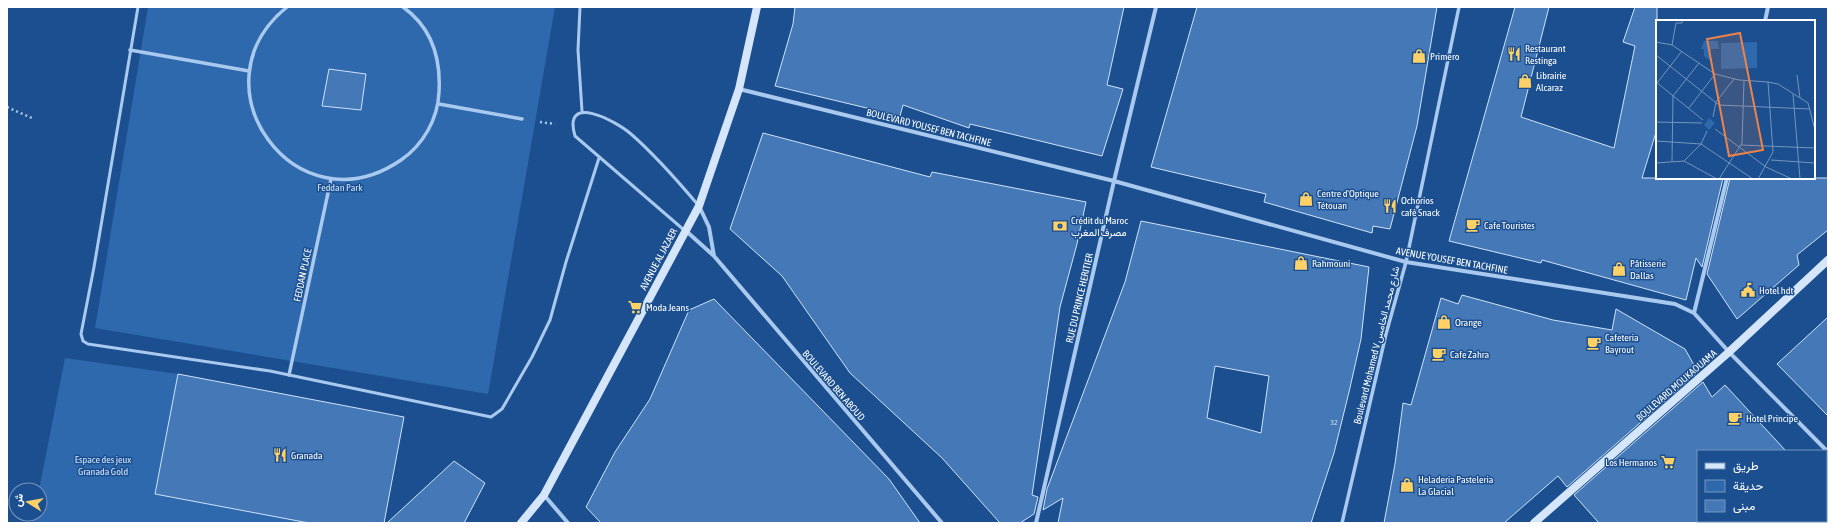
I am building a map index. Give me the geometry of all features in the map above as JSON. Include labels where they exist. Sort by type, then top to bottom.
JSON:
[{"type":"main road","name":"AVENUE AL JAZAER","points":[[521,523],[544,495],[698,206],[739,89],[757,7]]},
{"type":"main road","name":"BOULEVARD MOUKAOUAMA","points":[[1534,523],[1729,352],[1828,260]]},
{"type":"street","points":[[287,7],[274,17],[257,42],[249,71],[250,101],[260,129],[278,153],[302,170],[331,179],[360,179],[387,170],[411,154],[428,131],[439,104],[441,72],[432,41],[413,14],[403,7]]},
{"type":"street","name":"RUE DU PRINCE HERITIER","points":[[1036,523],[1114,181],[1156,7]]},
{"type":"street","name":"Boulevard Mohamed V شارع محمد الخامس","points":[[1342,523],[1386,334],[1406,262],[1459,7]]},
{"type":"street","points":[[1765,20],[1768,7]]},
{"type":"street","points":[[130,50],[249,71]]},
{"type":"street","name":"BOULEVARD YOUSEF BEN TACHFINE","points":[[739,89],[1114,181]]},
{"type":"street","points":[[439,104],[522,119]]},
{"type":"street","name":"FEDDAN PLACE","points":[[289,375],[331,179]]},
{"type":"street","points":[[1694,313],[1727,179]]},
{"type":"street","name":"AVENUE YOUSEF BEN TACHFINE","points":[[1114,181],[1406,262],[1675,304],[1694,313],[1729,352],[1826,450]]},
{"type":"street","points":[[698,206],[709,227],[714,256]]},
{"type":"street","name":"BOULEVARD BEN ABOUD","points":[[684,230],[714,256],[942,523]]},
{"type":"street","points":[[544,495],[568,523]]},
{"type":"lane","points":[[138,7],[94,267],[81,334],[83,341],[88,344],[270,370],[491,417],[502,408],[532,357],[550,320],[599,158]]},
{"type":"lane","points":[[580,7],[578,50],[582,111]]},
{"type":"lane","points":[[582,111],[574,118],[573,127],[575,136],[684,230]]},
{"type":"lane","points":[[582,111],[604,117],[630,133],[673,175],[698,206]]},
{"type":"path","points":[[7,107],[34,119]]},
{"type":"path","points":[[522,119],[573,127]]},
{"type":"green space","name":"Feddan Park","points":[[148,7],[555,7],[488,394],[95,328]]},
{"type":"green space","name":"Espace des jeux Granada Gold","points":[[65,358],[178,374],[157,494],[309,523],[33,523],[48,522],[48,482],[41,482]]},
{"type":"building","points":[[795,7],[1124,7],[1107,85],[1123,89],[1102,156],[970,124],[969,128],[903,105],[900,116],[775,86],[793,24]]},
{"type":"building","points":[[1197,7],[1437,7],[1417,126],[1390,229],[1373,226],[1372,233],[1264,202],[1266,194],[1151,167]]},
{"type":"building","points":[[1515,7],[1549,7],[1521,117],[1614,148],[1635,46],[1623,42],[1635,7],[1657,7],[1656,132],[1642,178],[1723,179],[1702,267],[1696,258],[1686,300],[1542,260],[1541,263],[1449,241]]},
{"type":"building","points":[[329,69],[366,74],[361,110],[322,106]]},
{"type":"building","points":[[763,133],[930,177],[932,172],[1086,202],[1077,244],[1060,307],[1032,495],[1038,497],[1034,514],[1020,523],[1000,523],[942,458],[850,373],[782,276],[730,229]]},
{"type":"building","points":[[1828,178],[1828,230],[1797,255],[1799,265],[1737,319],[1707,274],[1730,179]]},
{"type":"building","points":[[1141,221],[1369,267],[1361,339],[1349,392],[1334,453],[1311,523],[1058,523],[1063,498],[1043,510],[1047,489],[1125,282]],"holes":[[[1215,366],[1269,376],[1261,433],[1207,418]]]},
{"type":"building","points":[[1462,295],[1553,320],[1612,330],[1616,309],[1685,349],[1698,372],[1567,487],[1558,476],[1504,523],[1384,523],[1395,464],[1403,403],[1411,405],[1441,298],[1458,304]]},
{"type":"building","points":[[714,299],[889,479],[920,523],[601,523],[586,507],[615,452],[650,399],[689,310]]},
{"type":"building","points":[[1828,317],[1828,416],[1777,364]]},
{"type":"building","name":"Granada","points":[[178,374],[404,417],[384,523],[309,523],[155,494]]},
{"type":"building","points":[[1703,382],[1712,397],[1725,385],[1785,450],[1697,450],[1698,523],[1599,523],[1574,495]]},
{"type":"building","points":[[454,461],[485,483],[464,523],[387,523]]},
{"type":"place","name":"Restaurant Restinga","points":[[1514,54]]},
{"type":"place","name":"Primero","points":[[1419,56]]},
{"type":"place","name":"Librairie Alcaraz","points":[[1525,81]]},
{"type":"place","name":"Centre d'Optique Tétouan","points":[[1306,199]]},
{"type":"place","name":"Ochorios café Snack","points":[[1390,206]]},
{"type":"place","name":"Cafe Touristes","points":[[1473,225]]},
{"type":"place","name":"Crédit du Maroc مصرف المغرب","points":[[1060,226]]},
{"type":"place","name":"Rahmouni","points":[[1301,263]]},
{"type":"place","name":"Pâtisserie Dallas","points":[[1619,269]]},
{"type":"place","name":"Hotel hdt","points":[[1748,290]]},
{"type":"place","name":"Moda Jeans","points":[[635,307]]},
{"type":"place","name":"Orange","points":[[1444,322]]},
{"type":"place","name":"Cafeteria Bayrout","points":[[1594,343]]},
{"type":"place","name":"Cafe Zahra","points":[[1439,354]]},
{"type":"place","name":"Hotel Principe","points":[[1735,418]]},
{"type":"place","name":"Granada","points":[[280,455]]},
{"type":"place","name":"Los Hermanos","points":[[1668,462]]},
{"type":"place","name":"Heladeria Pasteleria La Glacial","points":[[1407,485]]}]
